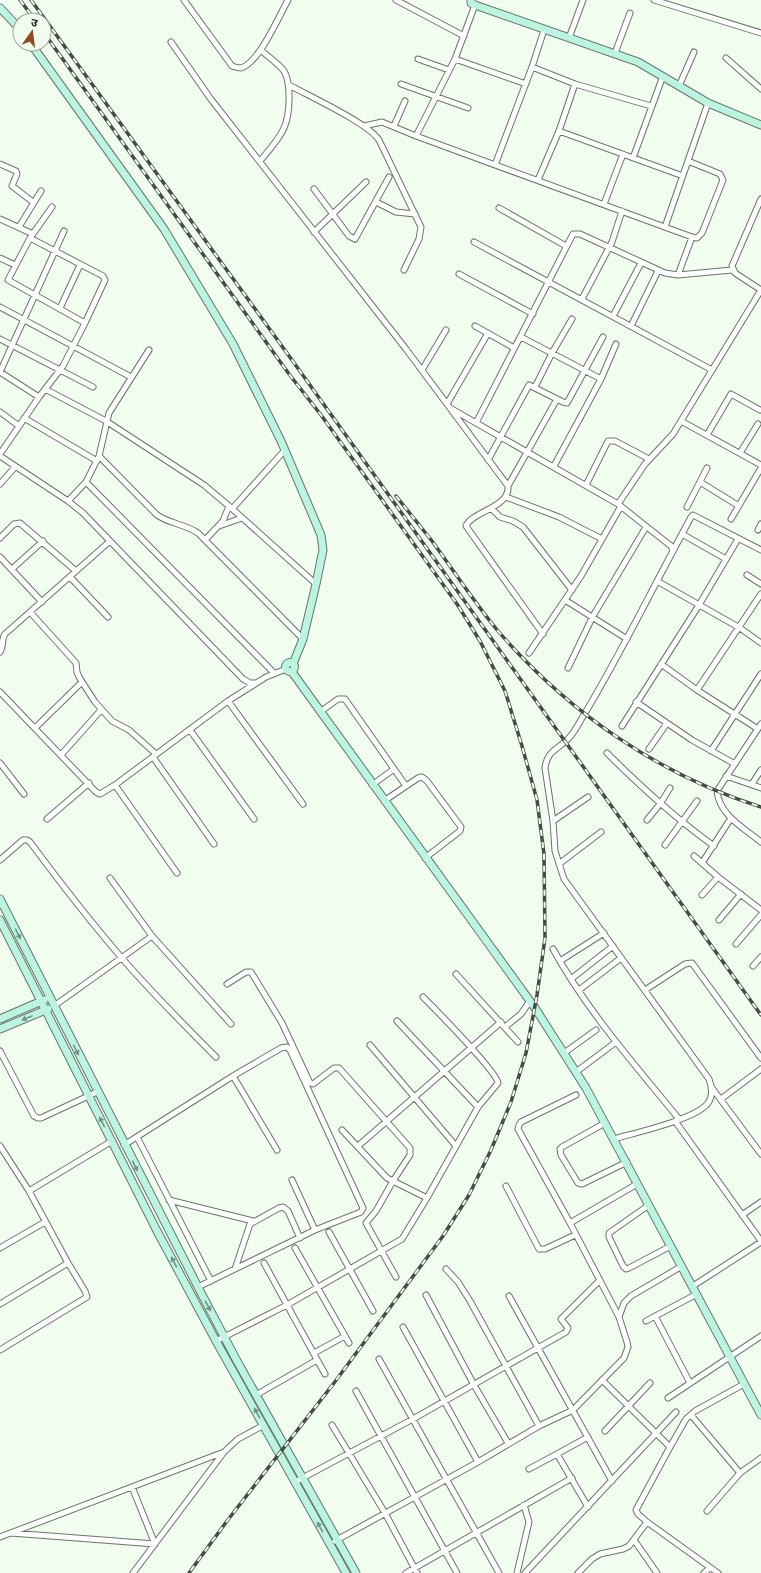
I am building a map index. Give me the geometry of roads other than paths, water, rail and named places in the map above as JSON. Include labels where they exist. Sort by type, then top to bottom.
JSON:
[{"type":"street","points":[[184,0],[232,66],[236,68],[246,65],[261,50],[288,0]]},
{"type":"street","points":[[396,0],[464,36]]},
{"type":"street","points":[[570,38],[583,0]]},
{"type":"street","points":[[654,0],[761,33]]},
{"type":"street","points":[[416,136],[455,59],[464,36],[473,2],[544,30],[638,62],[708,103],[761,125]]},
{"type":"street","points":[[0,8],[12,21]]},
{"type":"street","points":[[614,53],[630,13]]},
{"type":"street","points":[[495,165],[526,84],[544,30]]},
{"type":"street","points":[[171,42],[210,98],[422,370],[508,486]]},
{"type":"street","points":[[260,161],[284,131],[288,118],[289,104],[288,86],[285,72],[261,50]]},
{"type":"street","points":[[0,692],[96,792],[100,794],[115,785],[256,682],[274,673],[290,668],[303,639],[323,550],[322,539],[285,450],[233,344],[164,229],[37,52]]},
{"type":"street","points":[[679,86],[694,52]]},
{"type":"street","points":[[726,58],[761,89]]},
{"type":"street","points":[[418,59],[449,70]]},
{"type":"street","points":[[455,59],[526,84]]},
{"type":"street","points":[[532,67],[575,84],[651,106]]},
{"type":"street","points":[[633,158],[663,76]]},
{"type":"street","points":[[401,84],[468,108]]},
{"type":"street","points":[[538,180],[559,131],[575,84]]},
{"type":"street","points":[[288,86],[364,126],[376,134],[421,227],[420,234],[404,270]]},
{"type":"street","points":[[394,126],[405,101]]},
{"type":"street","points":[[665,227],[708,103]]},
{"type":"street","points":[[364,126],[382,122],[394,126],[416,136],[697,238],[702,233],[724,180],[720,174],[688,161]]},
{"type":"street","points":[[559,131],[683,176]]},
{"type":"street","points":[[604,204],[623,154]]},
{"type":"street","points":[[0,164],[16,171],[17,174],[12,186],[33,202]]},
{"type":"street","points":[[314,189],[349,236],[355,239],[389,177]]},
{"type":"street","points":[[314,232],[366,182]]},
{"type":"street","points":[[19,227],[41,191]]},
{"type":"street","points":[[732,270],[733,261],[761,199]]},
{"type":"street","points":[[376,202],[396,212],[415,214]]},
{"type":"street","points":[[52,207],[31,236],[15,264],[8,280],[85,323]]},
{"type":"street","points":[[499,208],[566,246]]},
{"type":"street","points":[[582,299],[609,247],[622,211]]},
{"type":"street","points":[[0,219],[19,227],[54,252],[105,278],[85,323],[60,370],[24,418],[0,455],[15,467],[83,512],[243,679],[250,683],[256,682]]},
{"type":"street","points":[[39,397],[0,372],[64,232]]},
{"type":"street","points":[[476,422],[573,234],[576,233],[609,247],[664,273],[678,275],[732,270],[761,290],[670,439],[641,469],[572,590],[529,653]]},
{"type":"street","points":[[678,275],[692,237]]},
{"type":"street","points":[[474,242],[712,370]]},
{"type":"street","points":[[0,258],[15,264]]},
{"type":"street","points":[[613,316],[641,263]]},
{"type":"street","points":[[60,308],[80,265]]},
{"type":"street","points":[[631,326],[658,271]]},
{"type":"street","points":[[459,274],[533,314]]},
{"type":"street","points":[[0,307],[131,377]]},
{"type":"street","points":[[535,387],[552,353],[572,319]]},
{"type":"street","points":[[475,326],[514,348]]},
{"type":"street","points":[[422,370],[446,330]]},
{"type":"street","points":[[448,406],[488,333]]},
{"type":"street","points":[[521,336],[601,379]]},
{"type":"street","points":[[488,460],[502,437],[529,385],[567,403],[603,337]]},
{"type":"street","points":[[0,339],[94,387]]},
{"type":"street","points":[[554,466],[601,379],[616,344]]},
{"type":"street","points":[[68,501],[86,482],[98,458],[109,413],[149,350]]},
{"type":"street","points":[[45,389],[106,422],[204,485],[231,507],[316,584]]},
{"type":"street","points":[[707,435],[731,394],[760,410]]},
{"type":"street","points":[[543,634],[466,529],[466,524],[506,497],[509,489],[508,486],[557,399]]},
{"type":"street","points":[[448,406],[620,505],[671,546],[672,551]]},
{"type":"street","points":[[0,412],[19,426]]},
{"type":"street","points":[[24,418],[98,458],[157,515],[165,520],[192,528],[206,539],[303,639]]},
{"type":"street","points":[[682,421],[761,465]]},
{"type":"street","points":[[740,453],[758,424]]},
{"type":"street","points":[[586,485],[608,441],[615,441],[649,459]]},
{"type":"street","points":[[206,539],[219,526],[231,507],[285,450]]},
{"type":"street","points":[[0,484],[15,467]]},
{"type":"street","points":[[687,507],[707,468]]},
{"type":"street","points":[[731,519],[761,468]]},
{"type":"street","points":[[86,482],[274,673]]},
{"type":"street","points":[[700,482],[739,506]]},
{"type":"street","points":[[506,497],[559,517],[602,539]]},
{"type":"street","points":[[491,508],[500,517],[513,521],[523,527],[572,590]]},
{"type":"street","points":[[761,550],[692,516],[672,551],[627,639],[574,732],[550,753],[547,758],[545,768],[553,821],[554,840],[559,864],[569,887],[645,990],[709,1080],[712,1088],[761,1154]]},
{"type":"street","points":[[219,526],[242,518]]},
{"type":"street","points":[[0,538],[18,522],[43,541],[76,571]]},
{"type":"street","points":[[758,530],[761,524]]},
{"type":"street","points":[[568,668],[593,616],[646,527]]},
{"type":"street","points":[[682,534],[726,559]]},
{"type":"street","points":[[622,726],[699,605],[738,539]]},
{"type":"street","points":[[12,569],[43,541]]},
{"type":"street","points":[[0,652],[3,647],[3,638],[5,634],[110,541]]},
{"type":"street","points":[[0,557],[42,602]]},
{"type":"street","points":[[747,575],[761,584]]},
{"type":"street","points":[[70,577],[108,617]]},
{"type":"street","points":[[657,581],[740,628],[761,642]]},
{"type":"street","points":[[698,690],[761,594]]},
{"type":"street","points":[[565,600],[593,616],[627,639]]},
{"type":"street","points":[[756,602],[761,606]]},
{"type":"street","points":[[30,612],[78,665],[77,672],[82,682],[101,710],[112,721],[128,730],[154,756],[214,844]]},
{"type":"street","points":[[661,664],[758,730]]},
{"type":"street","points":[[290,668],[372,785],[530,1002],[576,1072],[627,1162],[637,1184],[672,1246],[761,1415]]},
{"type":"street","points":[[711,751],[761,674]]},
{"type":"street","points":[[35,728],[82,682]]},
{"type":"street","points":[[320,712],[338,698],[345,699],[406,786]]},
{"type":"street","points":[[228,701],[303,804]]},
{"type":"street","points":[[636,702],[711,751],[735,764]]},
{"type":"street","points":[[61,755],[101,710]]},
{"type":"street","points":[[649,749],[667,723]]},
{"type":"street","points":[[761,724],[717,791],[718,799],[724,811],[761,842]]},
{"type":"street","points":[[190,730],[254,819]]},
{"type":"street","points":[[607,753],[660,804],[714,846]]},
{"type":"street","points":[[0,763],[24,794]]},
{"type":"street","points":[[372,785],[394,769]]},
{"type":"street","points":[[752,784],[761,770]]},
{"type":"street","points":[[726,776],[761,788]]},
{"type":"street","points":[[384,801],[420,777],[425,778],[461,827],[460,831],[425,858]]},
{"type":"street","points":[[47,819],[89,783]]},
{"type":"street","points":[[115,785],[177,873]]},
{"type":"street","points":[[648,820],[670,788]]},
{"type":"street","points":[[553,821],[588,797]]},
{"type":"street","points":[[665,845],[697,801]]},
{"type":"street","points":[[702,863],[731,818]]},
{"type":"street","points":[[559,864],[601,832]]},
{"type":"street","points":[[0,860],[23,840],[30,842],[81,909],[122,959],[216,1057]]},
{"type":"street","points":[[694,856],[718,877],[761,910]]},
{"type":"street","points":[[702,895],[718,877]]},
{"type":"street","points":[[110,878],[152,936],[231,1024]]},
{"type":"street","points":[[719,920],[741,894]]},
{"type":"street","points":[[0,899],[124,1145],[198,1287],[336,1540],[356,1573]]},
{"type":"street","points":[[736,944],[761,915]]},
{"type":"street","points":[[0,920],[88,1096],[216,1341],[346,1573]]},
{"type":"street","points":[[560,961],[604,933]]},
{"type":"street","points":[[0,1029],[54,1006],[122,959],[152,936]]},
{"type":"street","points":[[571,979],[613,946]]},
{"type":"street","points":[[553,949],[571,979],[616,1042],[677,1120],[761,1242],[693,1286]]},
{"type":"street","points":[[754,966],[761,957]]},
{"type":"street","points":[[579,990],[621,958]]},
{"type":"street","points":[[645,990],[685,964],[692,963],[761,1058]]},
{"type":"street","points":[[226,984],[246,972],[251,972],[282,1023],[310,1083],[313,1084],[334,1068],[338,1067],[411,1150],[410,1155],[393,1181],[376,1212],[366,1223],[396,1277]]},
{"type":"street","points":[[456,974],[518,1042]]},
{"type":"street","points":[[216,1341],[318,1288],[382,1252],[405,1236],[478,1107],[496,1085],[498,1081],[471,1048],[423,996]]},
{"type":"street","points":[[0,1019],[50,997]]},
{"type":"street","points":[[505,1027],[521,1014],[530,1002]]},
{"type":"street","points":[[397,1021],[478,1107]]},
{"type":"street","points":[[358,1146],[445,1072],[500,1022]]},
{"type":"street","points":[[564,1053],[596,1030]]},
{"type":"street","points":[[576,1072],[616,1042]]},
{"type":"street","points":[[370,1045],[456,1146]]},
{"type":"street","points":[[124,1145],[233,1076],[281,1048],[287,1047],[290,1050],[363,1206],[361,1212],[315,1230],[198,1287]]},
{"type":"street","points":[[0,1051],[36,1118],[41,1118],[97,1092]]},
{"type":"street","points":[[721,1099],[761,1070]]},
{"type":"street","points":[[233,1076],[277,1150]]},
{"type":"street","points":[[614,1139],[677,1120],[707,1105],[710,1100],[712,1088]]},
{"type":"street","points":[[329,1544],[478,1462],[508,1443],[573,1410],[624,1358],[628,1347],[619,1317],[570,1223],[518,1129],[521,1122],[576,1095]]},
{"type":"street","points":[[605,1123],[562,1147],[560,1149],[561,1155],[578,1183],[582,1184],[627,1162]]},
{"type":"street","points":[[342,1130],[387,1178],[427,1198]]},
{"type":"street","points":[[137,1137],[168,1200],[211,1281]]},
{"type":"street","points":[[29,1191],[112,1141]]},
{"type":"street","points":[[0,1146],[29,1191],[85,1291],[86,1297],[0,1350]]},
{"type":"street","points":[[292,1180],[315,1230]]},
{"type":"street","points":[[570,1223],[637,1184]]},
{"type":"street","points":[[506,1186],[540,1248],[545,1249],[575,1235]]},
{"type":"street","points":[[168,1200],[253,1221]]},
{"type":"street","points":[[742,1215],[761,1202]]},
{"type":"street","points":[[649,1206],[609,1233],[609,1237],[623,1266],[626,1269],[672,1246]]},
{"type":"street","points":[[235,1269],[248,1228],[253,1221],[279,1208],[283,1207],[288,1211],[300,1238]]},
{"type":"street","points":[[0,1248],[45,1222]]},
{"type":"street","points":[[329,1232],[373,1311]]},
{"type":"street","points":[[296,1248],[349,1343]]},
{"type":"street","points":[[0,1304],[68,1263]]},
{"type":"street","points":[[264,1263],[325,1374]]},
{"type":"street","points":[[619,1317],[624,1303],[631,1296],[682,1266]]},
{"type":"street","points":[[446,1269],[470,1300],[539,1426]]},
{"type":"street","points":[[295,1482],[413,1419],[567,1331],[568,1328],[561,1319],[599,1281]]},
{"type":"street","points":[[646,1321],[697,1294]]},
{"type":"street","points":[[426,1295],[474,1385],[508,1443]]},
{"type":"street","points":[[509,1296],[612,1481]]},
{"type":"street","points":[[655,1316],[690,1383]]},
{"type":"street","points":[[403,1327],[478,1462]]},
{"type":"street","points":[[314,1353],[345,1336]]},
{"type":"street","points":[[668,1398],[761,1336]]},
{"type":"street","points":[[379,1359],[499,1573]]},
{"type":"street","points":[[256,1395],[317,1360]]},
{"type":"street","points":[[602,1380],[670,1446]]},
{"type":"street","points":[[605,1431],[650,1383]]},
{"type":"street","points":[[718,1573],[647,1522],[638,1514],[636,1510],[670,1446],[691,1415],[701,1407],[744,1384]]},
{"type":"street","points":[[356,1391],[457,1573]]},
{"type":"street","points":[[527,1573],[676,1412]]},
{"type":"street","points":[[691,1415],[740,1473]]},
{"type":"street","points":[[133,1573],[224,1452],[238,1439],[264,1425]]},
{"type":"street","points":[[332,1425],[385,1513],[416,1570]]},
{"type":"street","points":[[530,1470],[588,1436]]},
{"type":"street","points":[[0,1537],[224,1452]]},
{"type":"street","points":[[557,1454],[588,1507]]},
{"type":"street","points":[[707,1511],[740,1473],[761,1458]]},
{"type":"street","points":[[406,1573],[416,1570],[445,1550],[572,1478]]},
{"type":"street","points":[[132,1487],[155,1544]]},
{"type":"street","points":[[517,1573],[529,1522],[524,1505]]},
{"type":"street","points":[[578,1573],[592,1559],[600,1554],[623,1549],[629,1546],[647,1522]]},
{"type":"street","points":[[10,1533],[155,1544]]},
{"type":"street","points":[[634,1540],[657,1573]]},
{"type":"street","points":[[704,1573],[710,1568]]},
{"type":"railway","points":[[20,0],[29,12]]},
{"type":"railway","points":[[31,0],[292,360],[761,1015]]},
{"type":"railway","points":[[52,44],[289,374],[321,415],[457,604],[480,641],[505,691],[522,746],[537,800],[544,854],[545,938],[537,995],[526,1053],[511,1102],[491,1150],[469,1195],[443,1236],[334,1383],[227,1521],[189,1573]]},
{"type":"railway","points":[[396,496],[432,541],[472,598],[498,631],[525,661],[554,688],[585,714],[651,759],[723,794],[761,807]]}]
